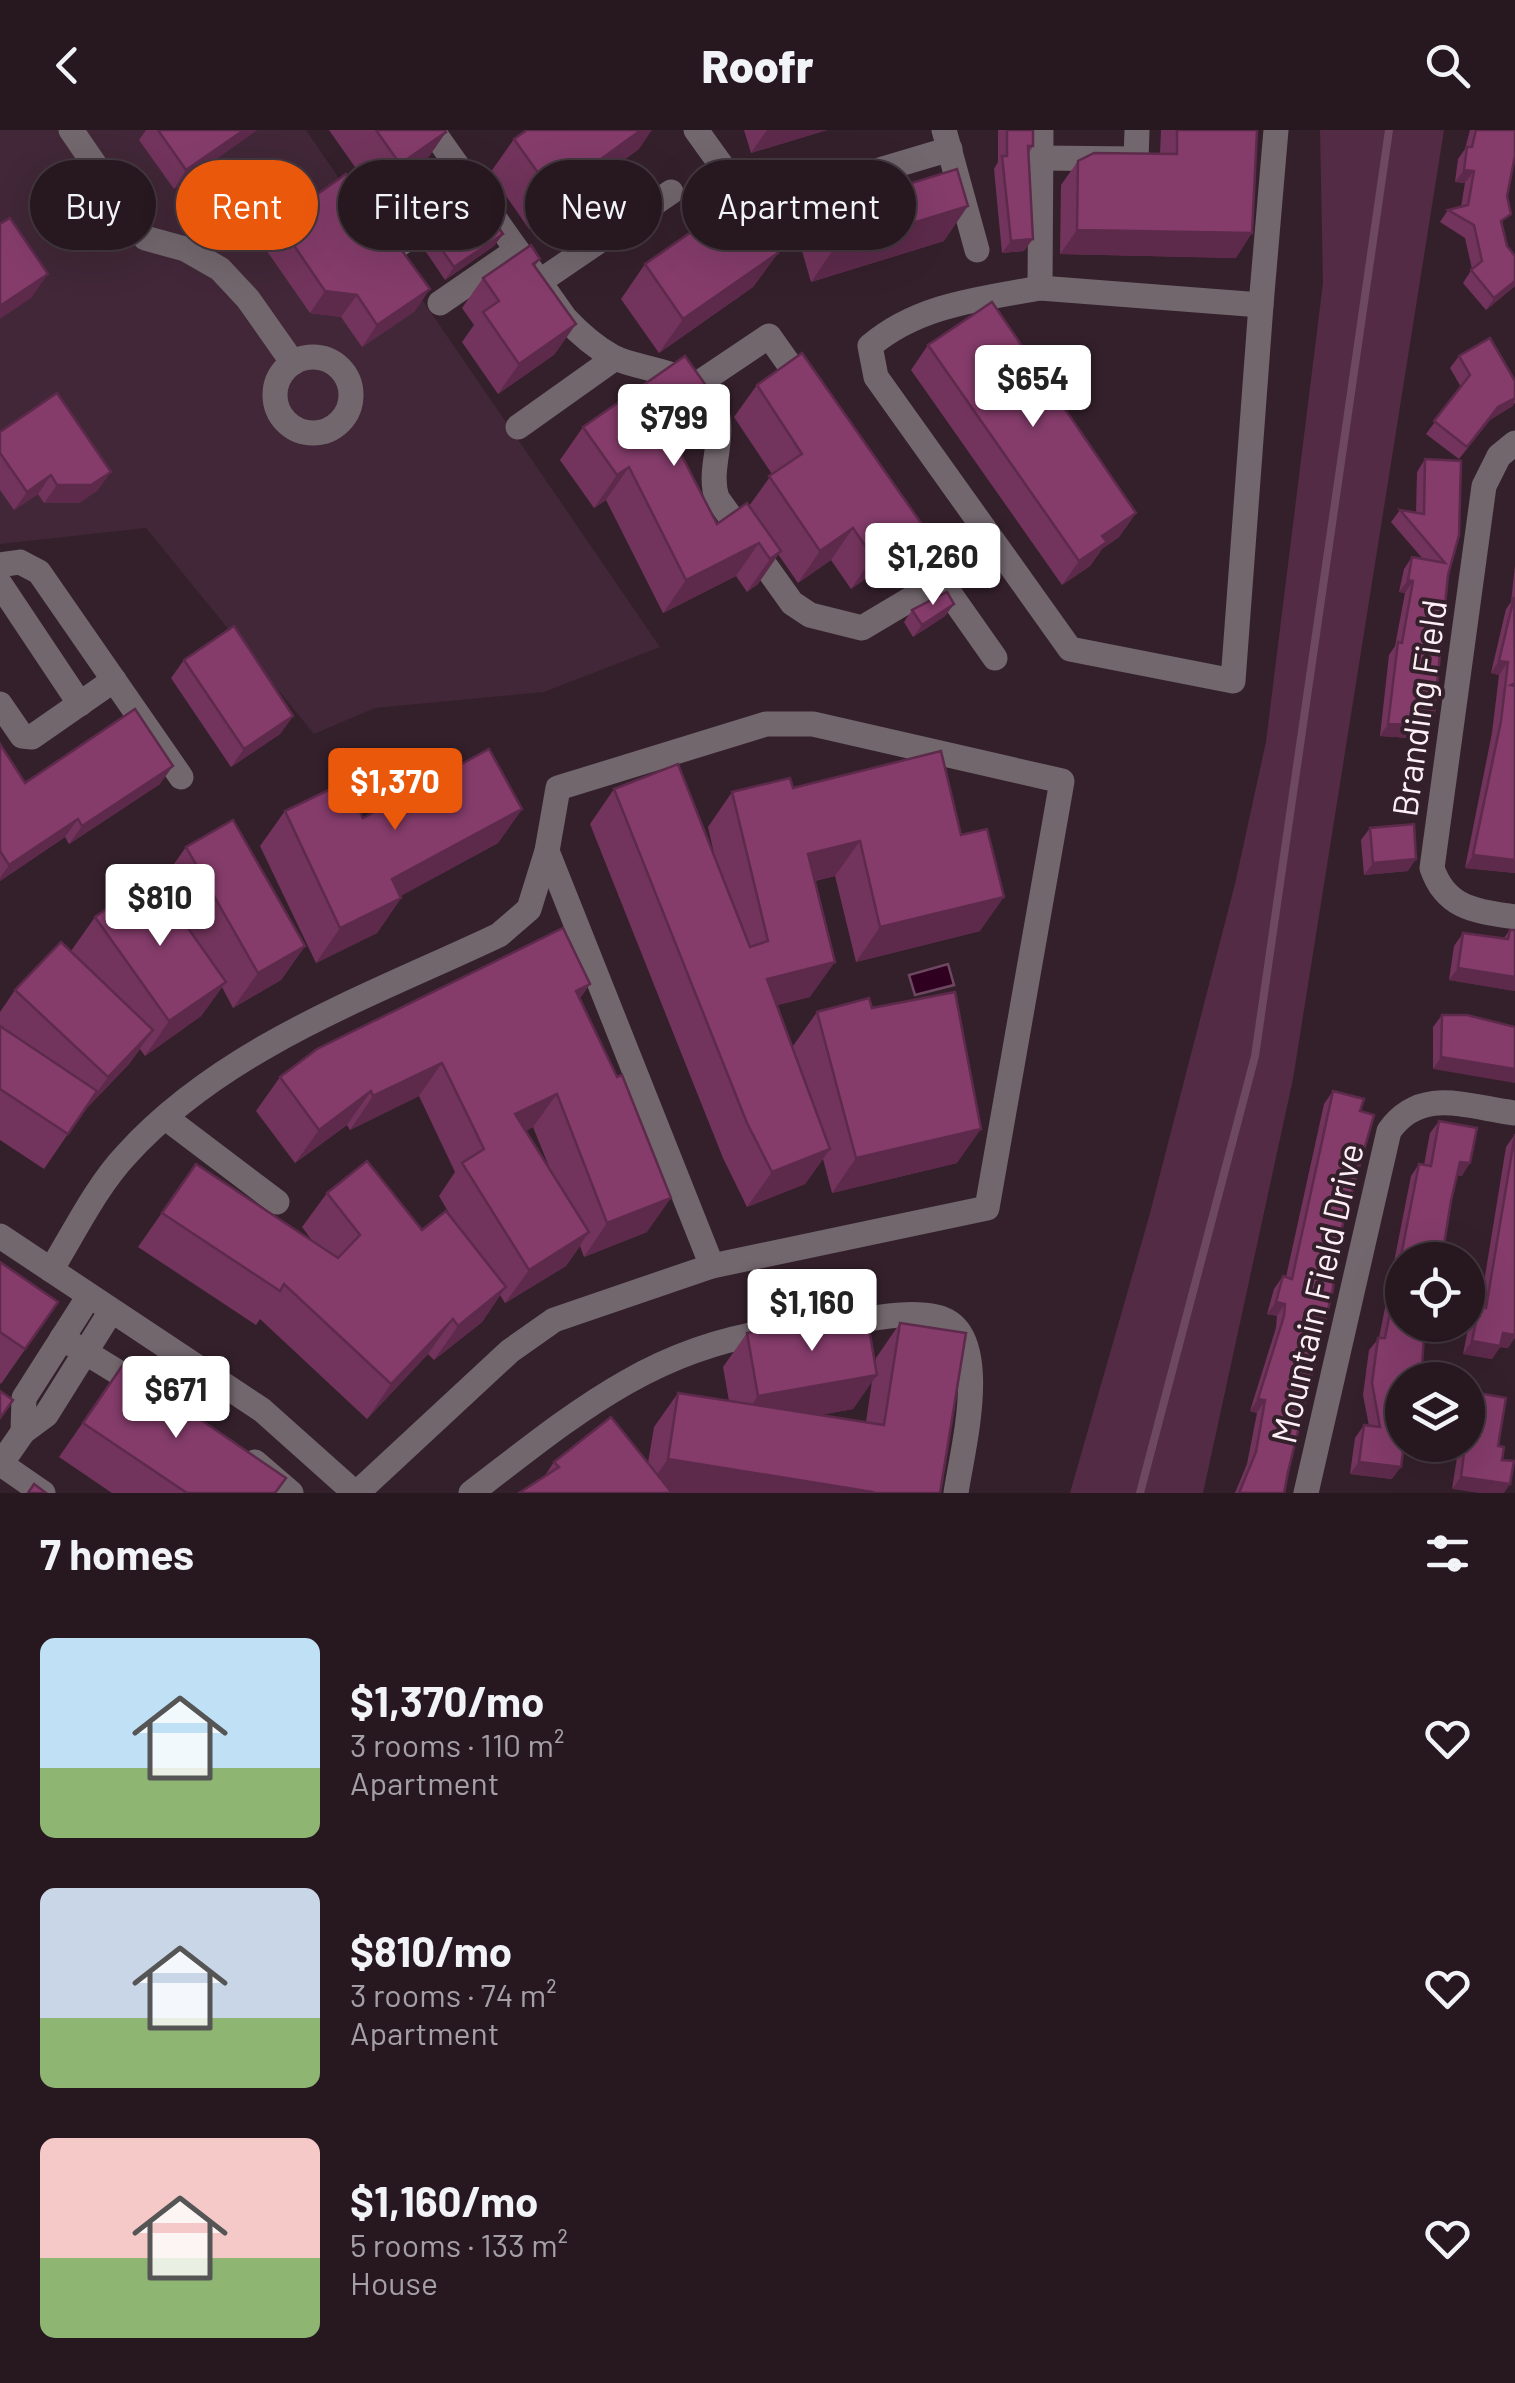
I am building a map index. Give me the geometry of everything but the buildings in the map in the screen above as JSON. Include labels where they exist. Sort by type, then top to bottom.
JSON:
[{"type":"street","points":[[71,130],[145,238],[185,249],[220,268],[248,299],[292,363]]},
{"type":"street","points":[[696,130],[752,208],[947,140],[977,250]]},
{"type":"street","points":[[1040,288],[1041,130]]},
{"type":"street","points":[[1041,158],[1136,160],[1137,130]]},
{"type":"street","points":[[1261,306],[1040,288],[957,302],[895,325],[870,346],[876,378],[1070,649],[1232,682],[1276,130]]},
{"type":"street","points":[[446,135],[459,160]]},
{"type":"street","points":[[539,282],[671,192]]},
{"type":"street","points":[[505,233],[583,337],[615,358],[696,385],[714,403],[719,424],[711,480],[717,498],[792,603],[810,614],[862,628],[941,581]]},
{"type":"street","points":[[440,303],[517,250]]},
{"type":"street","points":[[696,385],[769,336],[826,418]]},
{"type":"street","points":[[518,427],[615,358]]},
{"type":"street","name":"Branding Field","points":[[1507,450],[1484,486],[1432,868],[1439,887],[1450,900],[1470,910],[1515,917]]},
{"type":"street","points":[[872,483],[995,658]]},
{"type":"street","points":[[0,565],[20,562],[40,572],[181,777]]},
{"type":"street","points":[[0,584],[80,704]]},
{"type":"street","points":[[0,704],[22,736],[32,737],[114,680]]},
{"type":"street","points":[[0,1236],[111,1311],[262,1410],[356,1493],[510,1351],[554,1320],[712,1266],[987,1208],[1062,780],[814,724],[766,724],[558,788],[547,851],[529,909],[499,935],[275,1041],[193,1094],[124,1156],[51,1270]]},
{"type":"street","points":[[547,851],[712,1266]]},
{"type":"street","name":"Mountain Field Drive","points":[[1306,1493],[1389,1131],[1402,1113],[1425,1102],[1515,1113]]},
{"type":"street","points":[[166,1118],[277,1202]]},
{"type":"street","points":[[23,1432],[24,1398],[89,1296]]},
{"type":"street","points":[[43,1493],[0,1464],[23,1432],[46,1415],[111,1311]]},
{"type":"street","points":[[471,1493],[617,1386],[699,1346],[773,1332],[934,1316],[955,1324],[968,1347],[972,1378],[956,1493]]},
{"type":"street","points":[[62,1338],[170,1404]]},
{"type":"street","points":[[0,1417],[23,1432]]},
{"type":"street","points":[[234,1447],[291,1493]]},
{"type":"shaded area","points":[[0,130],[306,130],[338,177],[338,250],[388,250],[660,647],[544,692],[375,708],[314,734],[146,528],[0,544]]},
{"type":"shaded area","points":[[1320,130],[1444,130],[1293,1079],[1203,1493],[1070,1493],[1149,1217],[1235,884],[1266,742],[1323,283]]},
{"type":"shaded area","points":[[948,964],[954,985],[915,995],[909,975]]},
{"type":"waterway","points":[[1140,1493],[1255,1056],[1389,130]]}]
